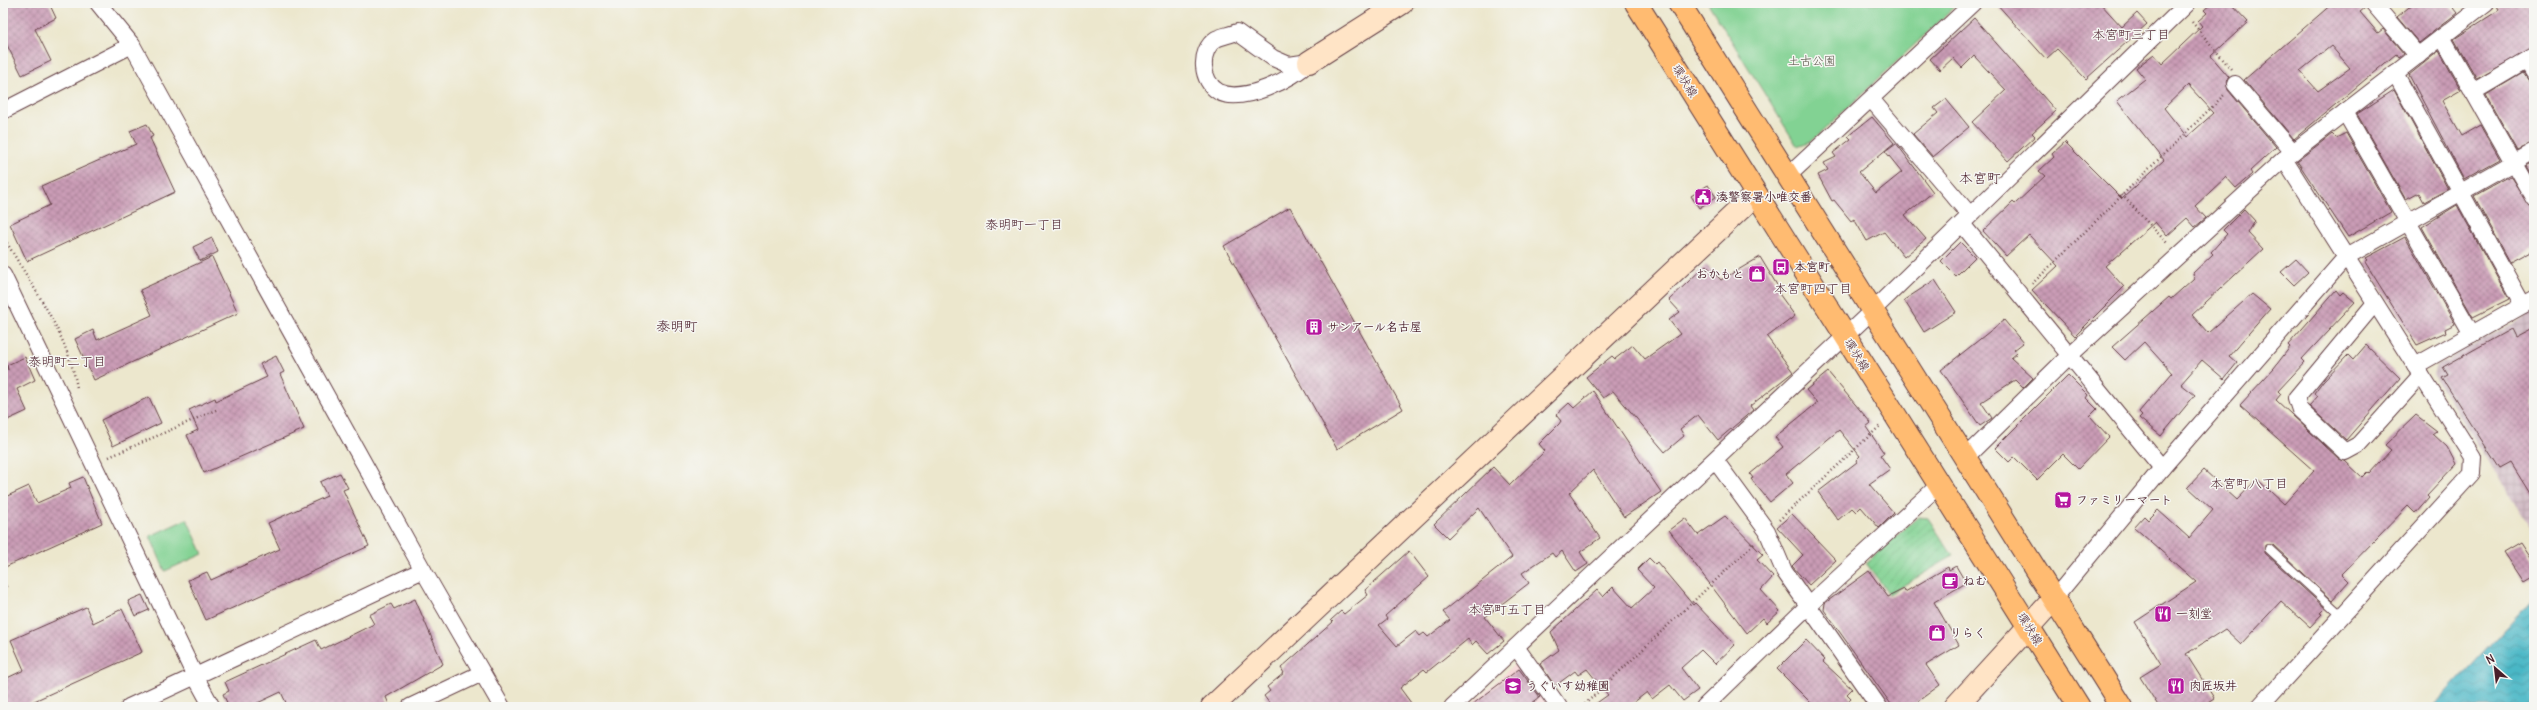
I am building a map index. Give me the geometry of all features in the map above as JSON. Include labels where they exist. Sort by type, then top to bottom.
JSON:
[{"type":"main road","name":"環状線","points":[[1636,3],[2079,707]]},
{"type":"main road","points":[[1680,3],[1789,175],[2053,600],[2122,707]]},
{"type":"street","points":[[98,3],[132,45],[423,570],[502,707]]},
{"type":"street","points":[[1309,62],[1289,65],[1278,60],[1237,32],[1216,40],[1206,52],[1204,64],[1209,82],[1219,92],[1235,96],[1265,88],[1300,71],[1309,62],[1402,3]]},
{"type":"street","points":[[1789,175],[1973,3]]},
{"type":"street","points":[[2373,3],[2418,56]]},
{"type":"street","points":[[1964,458],[2070,355],[2289,155],[2486,3]]},
{"type":"street","points":[[1452,707],[1846,336],[2184,6]]},
{"type":"street","points":[[2442,37],[2534,199]]},
{"type":"street","points":[[3,110],[132,45]]},
{"type":"street","points":[[2473,92],[2532,63]]},
{"type":"street","points":[[2375,303],[2296,398],[2300,410],[2345,452],[2358,445],[2418,371],[2472,334],[2529,302],[2460,192],[2395,73]]},
{"type":"street","points":[[2235,84],[2289,155],[2346,257],[2472,457],[2472,473],[2259,707]]},
{"type":"street","points":[[1871,99],[1966,219],[2021,295],[2162,468]]},
{"type":"street","points":[[2345,112],[2472,334]]},
{"type":"street","points":[[1955,707],[2053,600],[2162,468],[2346,257],[2534,151]]},
{"type":"street","points":[[1212,707],[1756,194]]},
{"type":"street","points":[[3,275],[195,676],[212,707]]},
{"type":"street","points":[[1715,460],[1767,531],[1784,571],[1809,605],[1878,707]]},
{"type":"street","points":[[1704,707],[1809,605],[1939,485]]},
{"type":"street","points":[[129,707],[423,570]]},
{"type":"street","points":[[1516,647],[1559,707]]},
{"type":"street","points":[[410,707],[482,673]]},
{"type":"lane","points":[[2269,548],[2342,616]]},
{"type":"path","points":[[2021,295],[2240,79],[2184,6]]},
{"type":"path","points":[[2122,195],[2179,255]]},
{"type":"path","points":[[3,236],[57,330],[74,372],[78,391]]},
{"type":"path","points":[[93,464],[218,409]]},
{"type":"path","points":[[1582,707],[1767,531],[1894,413]]},
{"type":"path","points":[[105,451],[108,458]]},
{"type":"path","points":[[3,588],[7,586]]},
{"type":"shaded area","points":[[2534,311],[2534,533],[2433,374],[2436,366]]},
{"type":"shaded area","name":"うぐいす幼稚園","points":[[1515,664],[1520,665],[1550,707],[1469,707]]},
{"type":"green space","name":"土古公園","points":[[1708,3],[1959,3],[1812,141],[1797,146]]},
{"type":"green space","points":[[1918,517],[1928,518],[1953,556],[1889,594],[1866,563]]},
{"type":"green space","points":[[187,519],[203,554],[165,571],[150,536]]},
{"type":"water","points":[[2534,597],[2534,707],[2432,707],[2522,610]]},
{"type":"building","points":[[3,3],[49,3],[56,18],[35,29],[51,61],[22,75],[3,37]]},
{"type":"building","points":[[1996,3],[2100,3],[2122,27],[2137,13],[2147,24],[2086,79],[2057,49],[2046,59]]},
{"type":"building","points":[[2212,3],[2230,3],[2248,22],[2211,56],[2229,77],[2226,81],[2228,90],[2276,147],[2250,171],[2252,174],[2236,188],[2226,177],[2195,206],[2206,218],[2195,227],[2187,218],[2167,236],[2155,222],[2105,266],[2124,287],[2075,336],[2032,290],[2058,266],[2029,235],[2006,256],[1983,231],[2013,202],[2015,204],[2045,176],[2039,171],[2054,157],[2052,154],[2065,142],[2122,199],[2164,160],[2117,101],[2145,79],[2136,68],[2154,54],[2162,64],[2202,26],[2198,21],[2207,13],[2204,10]],"holes":[[[2188,85],[2214,113],[2187,137],[2164,108]]]},
{"type":"building","points":[[2333,3],[2364,3],[2365,8],[2360,12],[2378,33],[2383,29],[2404,54],[2399,58],[2396,54],[2294,139],[2244,80]],"holes":[[[2331,46],[2350,68],[2318,91],[2300,71]]]},
{"type":"building","points":[[2414,3],[2449,3],[2457,13],[2419,43],[2397,17]]},
{"type":"building","points":[[2496,3],[2534,3],[2534,47],[2477,79],[2454,39],[2499,10]]},
{"type":"building","points":[[1974,18],[2056,111],[2032,133],[2035,136],[2008,161],[1972,122],[2006,90],[1974,56],[1962,68],[1953,58],[1940,70],[1930,59]]},
{"type":"building","points":[[2439,51],[2461,90],[2442,101],[2462,136],[2481,125],[2500,159],[2464,179],[2409,75]]},
{"type":"building","points":[[2523,73],[2529,81],[2534,82],[2534,142],[2517,150],[2486,95]]},
{"type":"building","points":[[2394,90],[2448,189],[2424,202],[2419,193],[2406,200],[2357,114]]},
{"type":"building","points":[[1946,99],[1969,127],[1933,157],[1913,134],[1938,113],[1934,108]]},
{"type":"building","points":[[1872,117],[1894,143],[1859,172],[1876,193],[1902,172],[1885,151],[1896,143],[1933,192],[1905,215],[1926,239],[1904,257],[1884,232],[1867,241],[1854,219],[1851,221],[1834,200],[1832,201],[1818,175],[1828,170],[1824,163],[1836,157],[1833,153],[1851,139],[1848,136]]},
{"type":"building","points":[[147,124],[153,136],[150,138],[175,192],[27,261],[10,224],[50,205],[41,186],[136,144],[130,131]]},
{"type":"building","points":[[2346,133],[2391,212],[2348,237],[2297,161],[2332,134],[2336,138]]},
{"type":"building","points":[[2534,162],[2534,180],[2526,166]]},
{"type":"building","points":[[2510,176],[2534,213],[2534,249],[2510,262],[2474,196]]},
{"type":"building","name":"湊警察署小唯交番","points":[[1708,185],[1716,197],[1699,208],[1691,196]]},
{"type":"building","points":[[2457,205],[2509,299],[2473,317],[2422,227]]},
{"type":"building","name":"サンアール名古屋","points":[[1290,207],[1403,409],[1337,449],[1224,246]]},
{"type":"building","points":[[2244,209],[2255,221],[2248,233],[2263,249],[2192,315],[2208,333],[2252,294],[2270,309],[2229,356],[2237,363],[2224,379],[2202,360],[2181,384],[2195,395],[2161,436],[2139,418],[2142,415],[2139,412],[2172,373],[2144,342],[2125,360],[2112,347],[2169,297],[2171,299],[2194,278],[2193,273],[2213,254],[2211,252],[2227,234],[2223,230]]},
{"type":"building","points":[[2405,237],[2455,324],[2445,329],[2446,332],[2417,345],[2365,262],[2368,260],[2366,258]]},
{"type":"building","points":[[212,238],[218,252],[200,261],[193,247]]},
{"type":"building","points":[[1960,242],[1975,257],[1956,276],[1941,261]]},
{"type":"building","points":[[212,257],[238,313],[94,380],[75,339],[93,330],[97,340],[152,315],[140,290]]},
{"type":"building","points":[[1760,257],[1780,290],[1777,291],[1795,316],[1767,337],[1793,372],[1750,406],[1753,410],[1718,440],[1698,415],[1680,429],[1684,436],[1665,452],[1613,391],[1603,398],[1586,377],[1612,356],[1615,359],[1633,345],[1645,359],[1680,334],[1669,320],[1680,312],[1669,300],[1706,265],[1721,280]]},
{"type":"building","points":[[2296,259],[2308,272],[2294,285],[2281,272]]},
{"type":"building","points":[[1935,280],[1956,312],[1924,332],[1904,300]]},
{"type":"building","points":[[2336,290],[2340,295],[2343,292],[2355,302],[2302,359],[2305,362],[2278,391],[2281,394],[2276,400],[2339,459],[2345,461],[2362,477],[2367,472],[2369,474],[2391,450],[2385,445],[2416,415],[2437,431],[2433,434],[2447,447],[2456,464],[2427,495],[2429,497],[2415,513],[2408,506],[2342,574],[2349,581],[2332,600],[2273,545],[2265,545],[2265,553],[2325,608],[2320,613],[2322,614],[2310,627],[2281,601],[2241,644],[2225,629],[2186,654],[2214,698],[2200,707],[2159,707],[2140,677],[2161,664],[2135,622],[2196,582],[2134,527],[2144,516],[2148,520],[2158,510],[2189,538],[2213,510],[2188,487],[2204,470],[2237,500],[2257,479],[2284,504],[2314,471],[2240,405],[2274,368],[2290,347],[2288,345]]},
{"type":"building","points":[[2004,320],[2023,343],[2014,350],[2017,353],[2011,358],[2033,378],[2023,388],[2015,380],[1981,402],[1992,418],[1980,426],[1941,370]]},
{"type":"building","points":[[2534,327],[2534,500],[2511,463],[2500,469],[2442,378],[2448,375],[2443,367],[2511,329],[2515,337]]},
{"type":"building","points":[[2366,345],[2400,378],[2346,440],[2309,406],[2318,396],[2314,393],[2323,381],[2348,355],[2353,360]]},
{"type":"building","points":[[276,356],[284,372],[280,374],[304,429],[204,473],[187,435],[198,430],[189,410],[215,398],[216,401],[267,377],[260,364]]},
{"type":"building","points":[[25,357],[35,380],[17,389],[27,411],[3,422],[3,360],[8,370],[7,365]]},
{"type":"building","points":[[1828,372],[1871,423],[1866,427],[1884,453],[1880,455],[1890,469],[1869,484],[1894,513],[1879,528],[1861,507],[1856,512],[1852,508],[1838,520],[1818,492],[1857,462],[1856,460],[1860,456],[1839,430],[1786,474],[1793,483],[1770,502],[1751,479],[1753,478],[1750,474],[1783,447],[1775,437],[1817,403],[1806,390]]},
{"type":"building","points":[[2068,375],[2088,395],[2086,398],[2097,409],[2090,416],[2109,437],[2078,469],[2063,454],[2037,480],[2014,457],[2009,462],[1995,448]]},
{"type":"building","points":[[1593,391],[1661,492],[1624,517],[1593,470],[1569,493],[1600,538],[1580,552],[1588,564],[1576,572],[1562,551],[1555,557],[1552,553],[1522,573],[1529,583],[1485,617],[1504,641],[1488,654],[1476,641],[1472,645],[1468,639],[1427,672],[1424,669],[1400,688],[1414,707],[1272,707],[1264,696],[1270,691],[1267,687],[1284,673],[1281,668],[1333,622],[1331,620],[1341,611],[1344,614],[1368,595],[1365,590],[1409,551],[1429,577],[1385,616],[1387,619],[1379,625],[1397,646],[1416,631],[1420,636],[1424,633],[1428,637],[1450,620],[1443,612],[1512,557],[1479,508],[1448,538],[1434,524],[1493,467],[1510,485],[1545,451],[1539,444],[1561,421],[1556,415],[1569,403],[1574,408]]},
{"type":"building","points":[[149,397],[161,423],[113,446],[101,420]]},
{"type":"building","points":[[340,473],[348,488],[343,490],[369,546],[206,620],[188,580],[207,572],[211,580],[280,549],[268,523],[327,496],[320,482]]},
{"type":"building","points":[[83,477],[102,523],[3,568],[3,498],[29,486],[37,503],[71,488],[69,483]]},
{"type":"building","points":[[1792,514],[1836,560],[1809,585],[1792,566],[1803,555],[1777,527]]},
{"type":"building","points":[[1725,516],[1763,555],[1757,560],[1773,577],[1761,590],[1780,611],[1767,623],[1763,618],[1747,633],[1669,530],[1685,518],[1698,535]]},
{"type":"building","points":[[2521,542],[2534,562],[2534,576],[2524,582],[2504,552]]},
{"type":"building","points":[[1649,558],[1655,564],[1657,562],[1693,605],[1695,603],[1735,645],[1715,664],[1701,650],[1681,668],[1698,690],[1683,701],[1670,685],[1652,699],[1647,692],[1628,707],[1591,707],[1608,695],[1587,669],[1578,675],[1575,671],[1555,686],[1540,664],[1559,650],[1551,632],[1597,590],[1603,597],[1613,587],[1632,608],[1654,588],[1637,570]]},
{"type":"building","points":[[1956,566],[1966,583],[1934,602],[1959,645],[1926,665],[1940,685],[1910,707],[1893,707],[1824,610],[1825,603],[1869,571],[1888,597],[1904,589],[1905,592],[1948,567],[1949,570]]},
{"type":"building","points":[[142,595],[149,610],[135,616],[128,601]]},
{"type":"building","points":[[415,599],[443,664],[386,697],[390,707],[288,707],[281,692],[249,707],[229,707],[223,694],[229,691],[225,682],[316,640],[321,650],[374,624],[369,615],[391,604],[394,609]]},
{"type":"building","points":[[86,607],[93,623],[122,609],[142,652],[21,707],[3,707],[3,680],[24,670],[11,640]]},
{"type":"building","points":[[1806,640],[1825,660],[1823,662],[1852,689],[1847,694],[1851,698],[1843,707],[1815,707],[1777,669]]},
{"type":"building","name":"うぐいす幼稚園","points":[[1519,669],[1540,697],[1527,707],[1469,707]]},
{"type":"place","name":"湊警察署小唯交番","points":[[1703,197]]},
{"type":"place","name":"本宮町","points":[[1781,267]]},
{"type":"place","name":"おかもと","points":[[1757,274]]},
{"type":"place","name":"サンアール名古屋","points":[[1314,327]]},
{"type":"place","name":"ファミリーマート","points":[[2063,500]]},
{"type":"place","name":"ねむ","points":[[1950,581]]},
{"type":"place","name":"一刻堂","points":[[2163,614]]},
{"type":"place","name":"りらく","points":[[1937,633]]},
{"type":"place","name":"うぐいす幼稚園","points":[[1513,686]]},
{"type":"place","name":"肉匠坂井","points":[[2176,686]]},
{"type":"district","name":"本宮町三丁目","points":[[2131,34]]},
{"type":"district","name":"本宮町","points":[[1980,178]]},
{"type":"district","name":"泰明町一丁目","points":[[1024,224]]},
{"type":"district","name":"本宮町四丁目","points":[[1813,288]]},
{"type":"district","name":"泰明町","points":[[677,326]]},
{"type":"district","name":"泰明町二丁目","points":[[67,361]]},
{"type":"district","name":"本宮町八丁目","points":[[2249,483]]},
{"type":"district","name":"本宮町五丁目","points":[[1507,609]]}]
